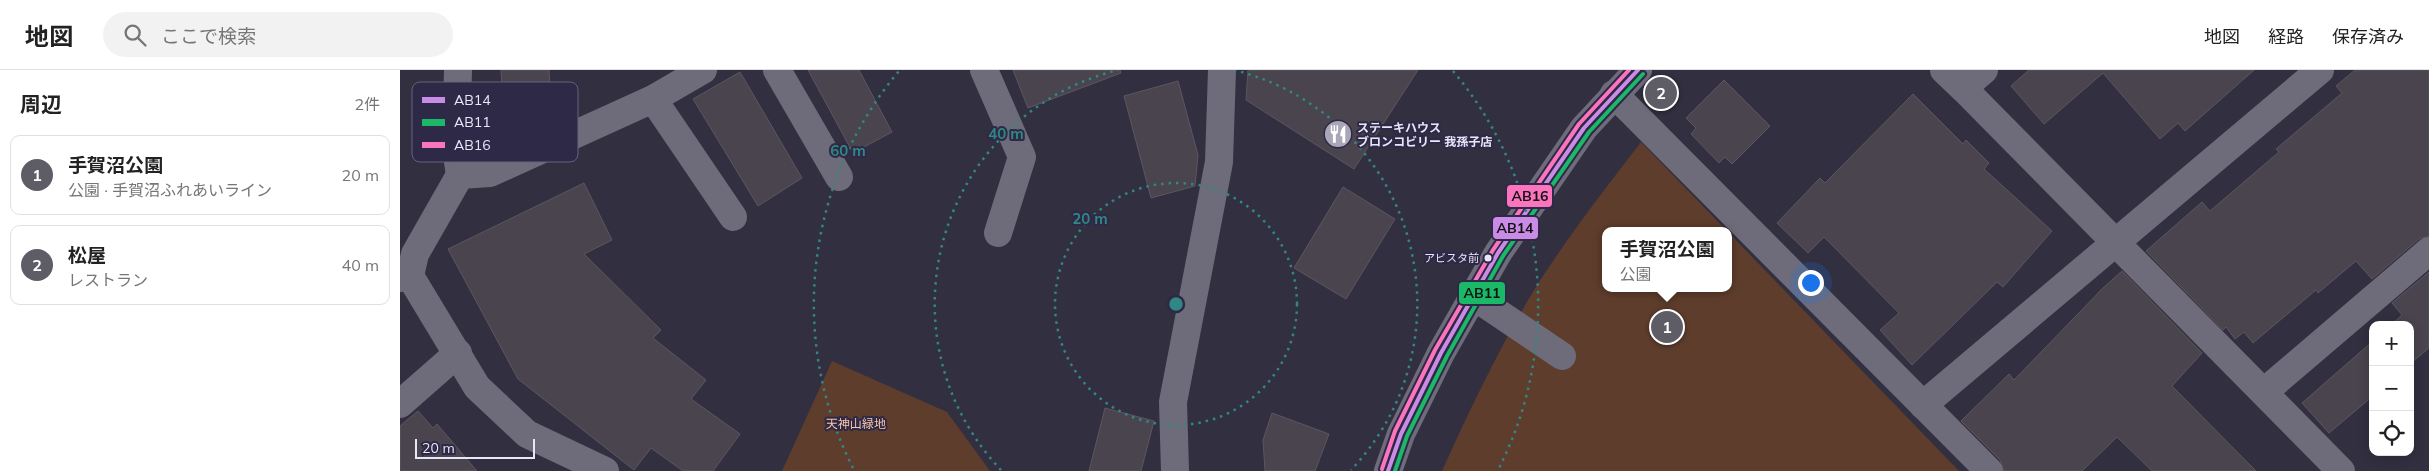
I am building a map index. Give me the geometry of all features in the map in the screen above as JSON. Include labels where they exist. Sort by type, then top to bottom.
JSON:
[{"type":"street","points":[[578,133],[653,99],[703,70]]},
{"type":"street","points":[[777,70],[839,177]]},
{"type":"street","points":[[984,70],[1022,158],[998,233]]},
{"type":"street","points":[[1175,471],[1173,402],[1219,162],[1222,70]]},
{"type":"street","points":[[1388,471],[1409,418],[1440,353],[1498,253],[1584,128],[1638,70]]},
{"type":"street","points":[[1984,70],[1953,79],[2341,471]]},
{"type":"street","points":[[1923,405],[2320,70]]},
{"type":"street","points":[[1614,94],[1989,471]]},
{"type":"street","points":[[653,99],[733,217]]},
{"type":"street","points":[[458,162],[460,175],[415,254],[405,277],[458,352],[477,387],[527,434],[604,471]]},
{"type":"street","points":[[460,175],[490,173],[514,162]]},
{"type":"street","points":[[2264,392],[2429,251]]},
{"type":"street","points":[[1473,296],[1562,356]]},
{"type":"street","points":[[400,404],[458,352]]},
{"type":"green space","points":[[1641,142],[1723,227],[1602,227],[1602,292],[1732,292],[1732,236],[1959,471],[1442,471],[1483,384],[1528,300],[1568,239]]},
{"type":"green space","name":"天神山緑地","points":[[832,361],[947,412],[990,471],[782,471]]},
{"type":"building","points":[[501,70],[549,70],[550,82],[502,82]]},
{"type":"building","points":[[808,70],[859,70],[892,132],[853,153]]},
{"type":"building","points":[[1013,70],[1120,70],[1121,73],[1028,108]]},
{"type":"building","name":"ステーキハウス ブロンコビリー 我孫子店","points":[[1248,70],[1418,70],[1354,169],[1246,100]]},
{"type":"building","points":[[2029,70],[2254,70],[2185,131],[2178,123],[2160,139],[2103,73],[2044,124],[2011,86]]},
{"type":"building","points":[[2355,70],[2429,70],[2429,236],[2419,239],[2372,279],[2356,261],[2318,293],[2316,290],[2253,343],[2244,332],[2235,339],[2226,327],[2223,330],[2146,251],[2202,202],[2210,211],[2279,152],[2276,149],[2342,93],[2336,86]]},
{"type":"building","points":[[740,72],[802,178],[758,206],[693,99]]},
{"type":"building","points":[[1724,80],[1770,126],[1732,164],[1725,157],[1719,163],[1691,134],[1696,128],[1686,118]]},
{"type":"building","points":[[1178,81],[1198,155],[1195,186],[1151,198],[1124,96]]},
{"type":"building","points":[[1913,94],[1963,144],[1966,140],[1989,163],[1984,169],[2052,231],[2003,287],[1997,282],[1912,365],[1880,330],[1899,313],[1824,237],[1808,253],[1777,223],[1820,178],[1825,183]]},
{"type":"building","points":[[584,183],[612,240],[584,254],[661,330],[653,338],[706,380],[691,399],[740,434],[713,471],[683,471],[651,448],[634,470],[518,379],[448,249]]},
{"type":"building","points":[[1343,187],[1395,219],[1346,299],[1294,268]]},
{"type":"building","points":[[2122,271],[2202,353],[2172,386],[2256,471],[2152,471],[2117,437],[2082,471],[2004,471],[2000,460],[1961,421],[2009,374],[2014,380],[2103,288]]},
{"type":"building","points":[[2429,272],[2429,348],[2414,361],[2414,321],[2395,321],[2402,315],[2392,303]]},
{"type":"building","points":[[2369,344],[2369,399],[2329,433],[2302,403]]},
{"type":"building","points":[[1105,408],[1154,421],[1141,471],[1089,471]]},
{"type":"building","points":[[418,411],[433,428],[437,424],[477,471],[400,471],[400,426]]},
{"type":"building","points":[[1272,413],[1329,434],[1315,471],[1265,471],[1263,440]]},
{"type":"transit line","name":"AB16","points":[[1382,469],[1395,431],[1435,350],[1493,250],[1579,124],[1629,70]]},
{"type":"transit line","name":"AB14","points":[[1388,471],[1401,434],[1441,353],[1498,253],[1584,128],[1638,70]]},
{"type":"transit line","name":"AB11","points":[[1395,471],[1407,436],[1447,356],[1503,256],[1589,132],[1643,74]]},
{"type":"place","name":"松屋","points":[[1661,93]]},
{"type":"place","name":"ステーキハウス ブロンコビリー 我孫子店","points":[[1338,134]]},
{"type":"place","name":"アビスタ前","points":[[1488,258]]},
{"type":"place","name":"手賀沼公園","points":[[1667,327]]}]
